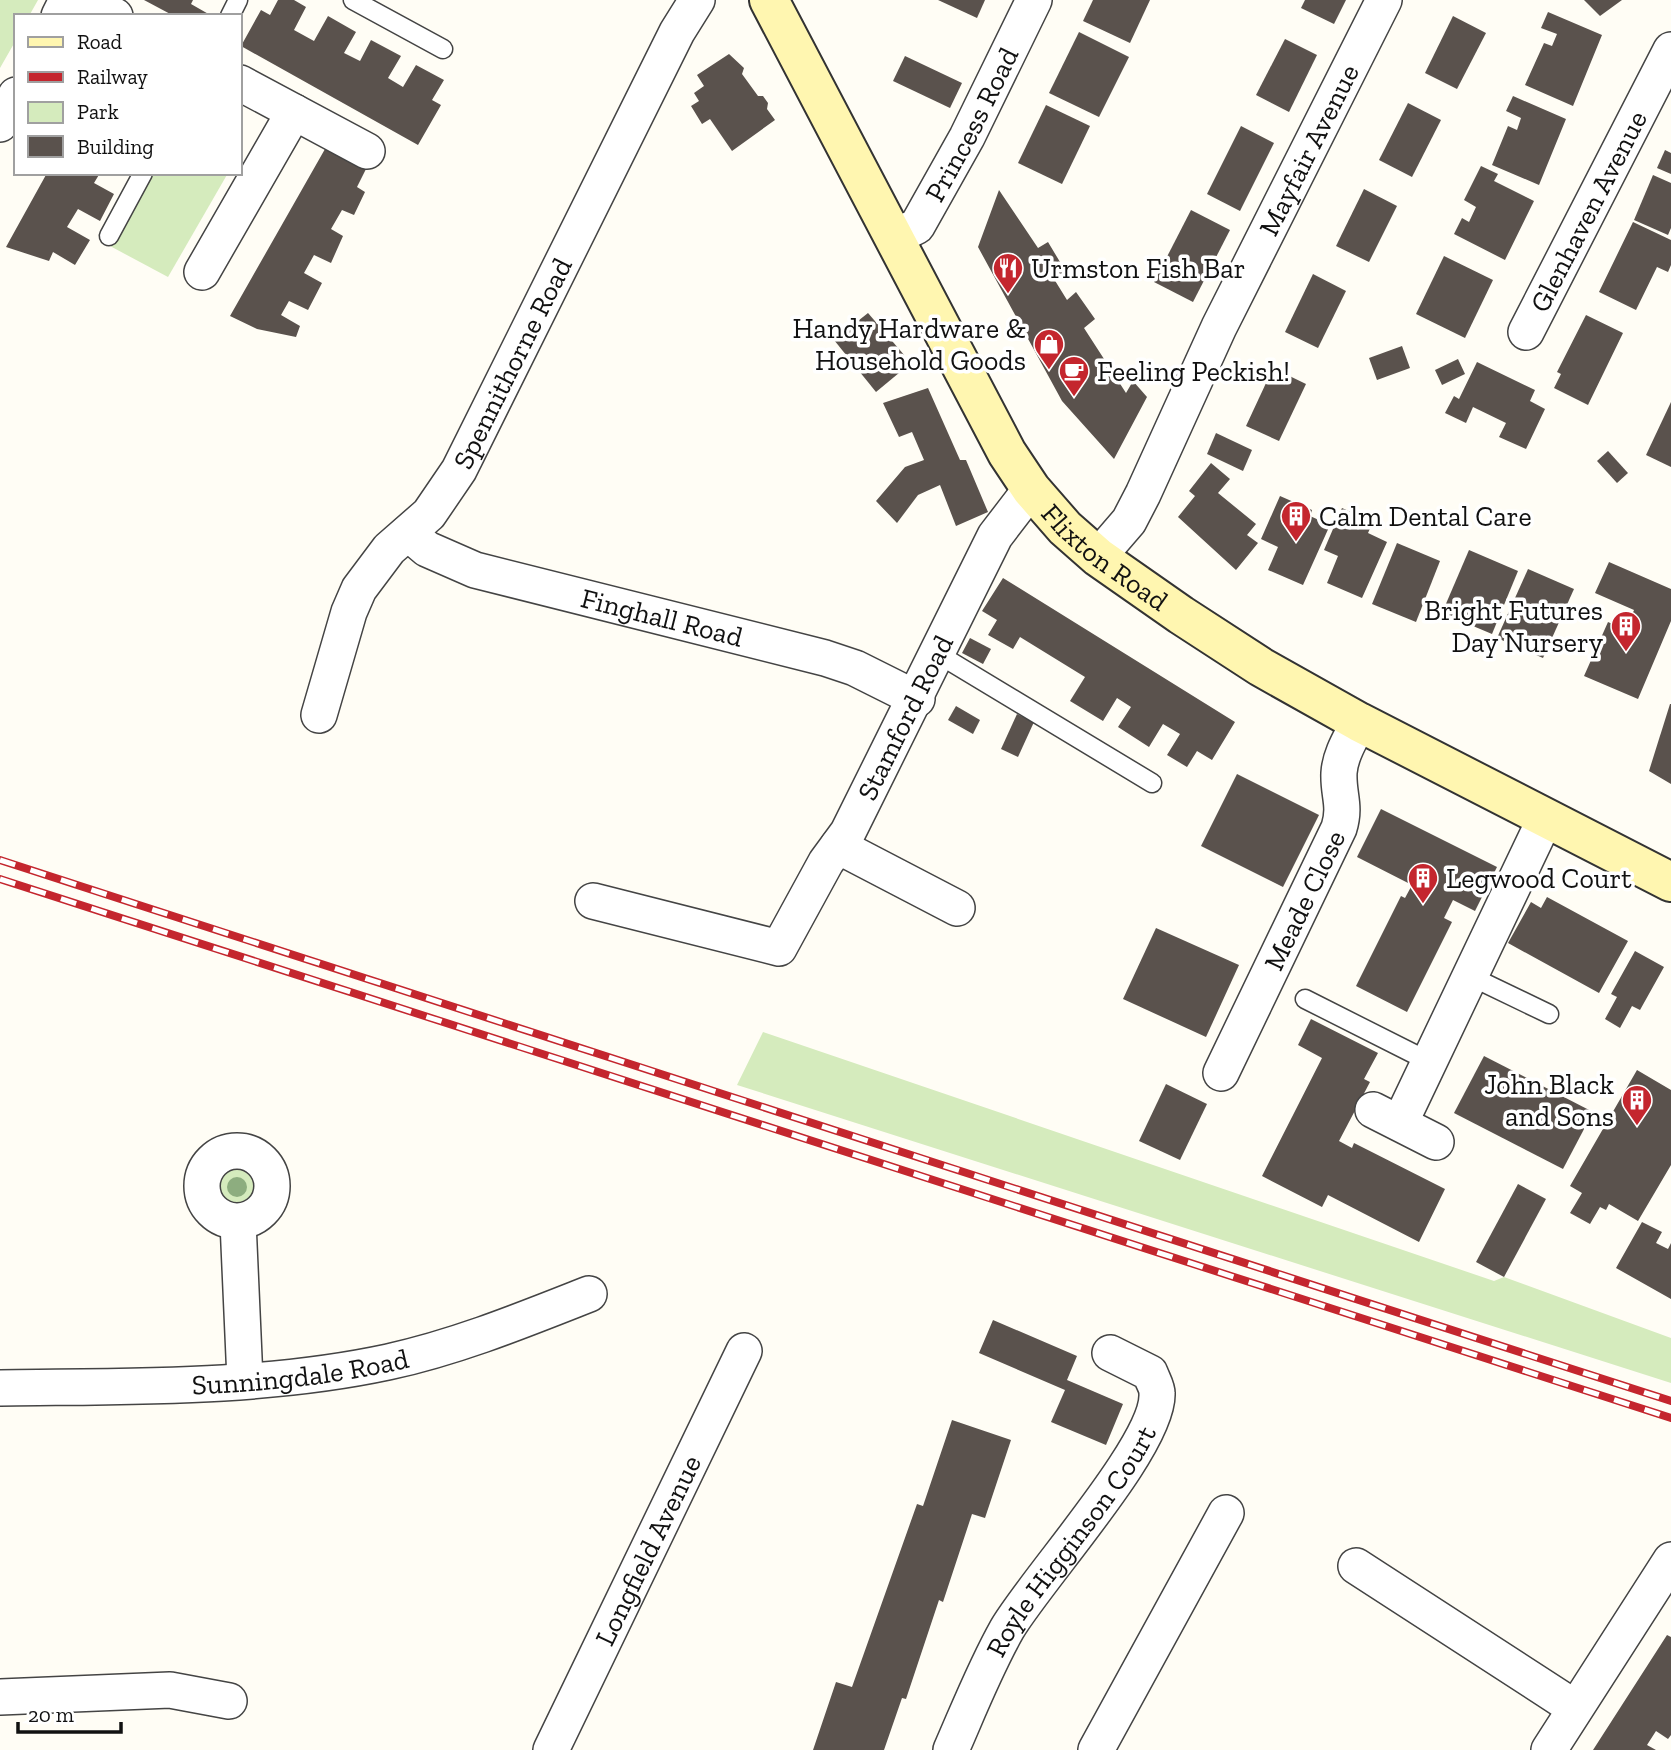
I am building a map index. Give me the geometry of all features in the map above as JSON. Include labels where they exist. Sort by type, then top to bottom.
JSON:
[{"type":"street","points":[[84,0],[111,14]]},
{"type":"street","name":"Spennithorne Road","points":[[318,715],[349,612],[359,589],[388,549],[429,514],[459,470],[677,32],[697,0]]},
{"type":"street","name":"Flixton Road","points":[[769,0],[1007,453],[1031,489],[1065,527],[1098,557],[1261,667],[1359,722],[1671,882]]},
{"type":"street","name":"Princess Road","points":[[895,237],[917,226],[967,137],[1034,0]]},
{"type":"street","name":"Mayfair Avenue","points":[[1098,557],[1129,521],[1219,327],[1384,0]]},
{"type":"street","name":"Glenhaven Avenue","points":[[1525,332],[1671,50]]},
{"type":"street","points":[[242,84],[367,151]]},
{"type":"street","points":[[0,124],[14,99]]},
{"type":"street","points":[[202,272],[294,112]]},
{"type":"street","name":"Stamford Road","points":[[593,901],[779,948],[826,862],[848,832],[917,699],[995,536],[1031,489]]},
{"type":"street","name":"Finghall Road","points":[[408,533],[427,549],[475,570],[825,658],[855,668],[917,699]]},
{"type":"street","name":"Meade Close","points":[[1221,1073],[1339,828],[1344,801],[1339,775],[1341,763],[1359,722]]},
{"type":"street","points":[[1436,1142],[1386,1116],[1430,1062],[1545,819]]},
{"type":"street","points":[[838,846],[957,908]]},
{"type":"street","points":[[238,1222],[245,1380]]},
{"type":"street","name":"Sunningdale Road","points":[[0,1388],[245,1380],[318,1374],[387,1362],[457,1343],[589,1294]]},
{"type":"street","name":"Longfield Avenue","points":[[551,1750],[744,1350]]},
{"type":"street","name":"Royle Higginson Court","points":[[951,1750],[1007,1629],[1112,1486],[1149,1422],[1157,1393],[1150,1373],[1110,1353]]},
{"type":"street","points":[[1096,1750],[1226,1513]]},
{"type":"street","points":[[1549,1750],[1671,1560]]},
{"type":"street","points":[[1356,1566],[1575,1709]]},
{"type":"street","points":[[0,1698],[170,1690],[229,1701]]},
{"type":"lane","points":[[354,0],[443,49]]},
{"type":"lane","points":[[109,236],[142,175]]},
{"type":"lane","points":[[938,654],[1152,782]]},
{"type":"lane","points":[[1470,976],[1549,1014]]},
{"type":"lane","points":[[1305,999],[1430,1062]]},
{"type":"green space","points":[[0,0],[38,0],[30,14],[14,14],[14,44],[0,68]]},
{"type":"green space","points":[[150,175],[227,175],[168,277],[110,246]]},
{"type":"green space","points":[[763,1032],[1494,1281],[1504,1277],[1671,1338],[1671,1383],[737,1085]]},
{"type":"green space","points":[[237,1165],[252,1172],[259,1187],[252,1202],[237,1209],[222,1202],[215,1187],[222,1172]]},
{"type":"building","points":[[144,0],[193,0],[191,4],[208,14],[170,14]]},
{"type":"building","points":[[278,0],[294,0],[306,7],[294,30],[314,41],[328,16],[356,32],[344,53],[360,61],[371,40],[401,56],[388,78],[403,87],[416,65],[444,80],[432,100],[441,105],[418,145],[242,47],[261,10],[270,15]]},
{"type":"building","points":[[938,0],[985,0],[977,18]]},
{"type":"building","points":[[1093,0],[1150,0],[1130,43],[1083,21]]},
{"type":"building","points":[[1305,0],[1346,0],[1334,24],[1301,8]]},
{"type":"building","points":[[1584,0],[1622,0],[1600,16]]},
{"type":"building","points":[[1548,12],[1602,35],[1573,106],[1525,85],[1544,43],[1552,46],[1557,34],[1541,28]]},
{"type":"building","points":[[1453,16],[1486,33],[1457,89],[1425,73]]},
{"type":"building","points":[[1079,32],[1129,57],[1099,117],[1049,93]]},
{"type":"building","points":[[1285,39],[1317,55],[1289,112],[1256,95]]},
{"type":"building","points":[[729,54],[744,68],[742,74],[758,96],[763,96],[768,103],[767,109],[775,120],[732,151],[710,119],[702,124],[691,106],[699,101],[694,93],[704,86],[697,75]]},
{"type":"building","points":[[905,56],[962,83],[950,108],[893,81]]},
{"type":"building","points":[[1513,96],[1566,119],[1539,185],[1492,165],[1508,126],[1517,130],[1521,118],[1506,111]]},
{"type":"building","points":[[1408,103],[1441,120],[1412,177],[1379,160]]},
{"type":"building","points":[[1046,105],[1090,126],[1062,184],[1018,163]]},
{"type":"building","points":[[1241,126],[1274,143],[1240,211],[1207,194]]},
{"type":"building","points":[[325,149],[366,169],[357,187],[365,192],[354,215],[342,210],[331,229],[343,236],[331,263],[314,255],[304,273],[322,283],[308,310],[289,301],[281,315],[300,326],[296,337],[257,329],[230,316]]},
{"type":"building","points":[[1665,150],[1671,153],[1671,174],[1657,168]]},
{"type":"building","points":[[1481,166],[1498,174],[1494,181],[1534,201],[1505,260],[1454,234],[1462,218],[1469,222],[1476,207],[1464,200]]},
{"type":"building","points":[[46,175],[99,175],[94,183],[114,194],[100,221],[78,209],[67,227],[90,240],[75,265],[53,252],[49,261],[6,247]]},
{"type":"building","points":[[1653,175],[1671,183],[1671,228],[1668,235],[1634,220]]},
{"type":"building","points":[[1364,189],[1397,206],[1369,262],[1336,246]]},
{"type":"building","points":[[999,190],[1038,248],[1048,242],[1066,272],[1054,279],[1067,300],[1076,292],[1095,319],[1084,328],[1126,393],[1133,381],[1147,397],[1114,459],[1062,401],[978,247]]},
{"type":"building","points":[[1191,210],[1230,230],[1193,302],[1154,282]]},
{"type":"building","points":[[1633,222],[1671,240],[1671,265],[1668,272],[1657,267],[1636,310],[1599,292]]},
{"type":"building","points":[[1444,256],[1493,280],[1465,338],[1416,314]]},
{"type":"building","points":[[1313,274],[1346,291],[1318,348],[1285,332]]},
{"type":"building","points":[[868,313],[911,363],[876,392],[834,340]]},
{"type":"building","points":[[1586,315],[1623,333],[1588,405],[1554,388],[1561,374],[1557,372]]},
{"type":"building","points":[[1402,346],[1410,368],[1377,380],[1369,358]]},
{"type":"building","points":[[1458,359],[1465,374],[1442,385],[1435,370]]},
{"type":"building","points":[[1477,362],[1535,390],[1530,401],[1545,409],[1526,449],[1499,437],[1506,423],[1473,407],[1466,423],[1445,413],[1454,396],[1459,399]]},
{"type":"building","points":[[1273,368],[1306,384],[1279,441],[1246,426]]},
{"type":"building","points":[[928,388],[960,460],[966,460],[988,512],[956,526],[940,485],[918,495],[897,523],[876,501],[905,467],[924,460],[912,432],[899,437],[883,403]]},
{"type":"building","points":[[1671,402],[1671,467],[1646,455]]},
{"type":"building","points":[[1216,433],[1252,450],[1243,471],[1207,454]]},
{"type":"building","points":[[1608,451],[1628,473],[1617,483],[1597,461]]},
{"type":"building","points":[[1211,463],[1230,479],[1218,493],[1256,524],[1247,535],[1258,543],[1236,570],[1178,517],[1195,496],[1189,491]]},
{"type":"building","name":"Calm Dental Care","points":[[1280,496],[1312,510],[1310,516],[1330,525],[1303,585],[1268,570],[1278,547],[1261,539]]},
{"type":"building","points":[[1342,508],[1373,522],[1368,533],[1387,542],[1362,598],[1327,583],[1338,556],[1324,550]]},
{"type":"building","points":[[1397,543],[1440,561],[1416,622],[1372,604]]},
{"type":"building","points":[[1469,550],[1518,571],[1492,634],[1442,613]]},
{"type":"building","name":"Bright Futures Day Nursery","points":[[1609,562],[1671,589],[1671,621],[1638,699],[1584,676],[1608,622],[1626,630],[1634,610],[1595,593]]},
{"type":"building","points":[[1528,569],[1574,589],[1543,658],[1497,638]]},
{"type":"building","points":[[1003,578],[1235,722],[1212,760],[1197,751],[1187,767],[1167,755],[1180,734],[1163,724],[1149,747],[1118,727],[1131,707],[1117,698],[1103,721],[1070,701],[1085,677],[1020,637],[1013,649],[988,635],[997,620],[982,611]]},
{"type":"building","points":[[970,638],[991,649],[983,664],[962,653]]},
{"type":"building","points":[[1671,704],[1671,784],[1649,771]]},
{"type":"building","points":[[956,706],[980,720],[973,734],[948,720]]},
{"type":"building","points":[[1017,714],[1034,722],[1018,757],[1001,749]]},
{"type":"building","points":[[1237,774],[1319,815],[1283,887],[1201,846]]},
{"type":"building","name":"Legwood Court","points":[[1381,809],[1497,867],[1475,911],[1453,900],[1444,918],[1452,922],[1407,1012],[1356,986],[1401,896],[1405,898],[1412,885],[1357,857]]},
{"type":"building","points":[[1547,897],[1628,941],[1599,993],[1508,943],[1531,902],[1541,908]]},
{"type":"building","points":[[1156,928],[1239,965],[1206,1037],[1123,999]]},
{"type":"building","points":[[1635,951],[1664,967],[1640,1010],[1632,1006],[1620,1028],[1605,1019],[1617,997],[1611,994]]},
{"type":"building","points":[[1311,1019],[1378,1053],[1364,1079],[1370,1082],[1339,1141],[1352,1148],[1354,1143],[1445,1189],[1419,1242],[1328,1195],[1322,1207],[1262,1176],[1322,1058],[1298,1045]]},
{"type":"building","points":[[1484,1056],[1593,1112],[1563,1169],[1454,1113]]},
{"type":"building","name":"John Black and Sons","points":[[1637,1070],[1671,1090],[1671,1165],[1638,1221],[1609,1204],[1606,1210],[1600,1207],[1590,1224],[1570,1213],[1582,1193],[1570,1186]]},
{"type":"building","points":[[1166,1084],[1207,1104],[1180,1160],[1139,1141]]},
{"type":"building","points":[[1518,1184],[1546,1199],[1504,1277],[1476,1262]]},
{"type":"building","points":[[1642,1222],[1662,1232],[1656,1243],[1668,1249],[1671,1243],[1671,1299],[1616,1268]]},
{"type":"building","points":[[993,1320],[1077,1356],[1067,1380],[1123,1404],[1106,1445],[1051,1422],[1065,1390],[979,1353]]},
{"type":"building","points":[[952,1420],[1011,1440],[985,1518],[972,1514],[943,1602],[939,1600],[906,1699],[902,1698],[884,1750],[813,1750],[836,1682],[852,1687],[917,1504],[923,1506]]},
{"type":"building","points":[[1667,1635],[1671,1637],[1671,1735],[1668,1739],[1656,1731],[1647,1745],[1656,1750],[1593,1750]]},
{"type":"railway","points":[[0,860],[1671,1401]]},
{"type":"railway","points":[[0,879],[1671,1418]]},
{"type":"place","name":"Urmston Fish Bar","points":[[1008,295]]},
{"type":"place","name":"Handy Hardware & Household Goods","points":[[1049,371]]},
{"type":"place","name":"Feeling Peckish!","points":[[1074,398]]},
{"type":"place","name":"Calm Dental Care","points":[[1296,543]]},
{"type":"place","name":"Bright Futures Day Nursery","points":[[1626,653]]},
{"type":"place","name":"Legwood Court","points":[[1423,905]]},
{"type":"place","name":"John Black and Sons","points":[[1637,1127]]}]
